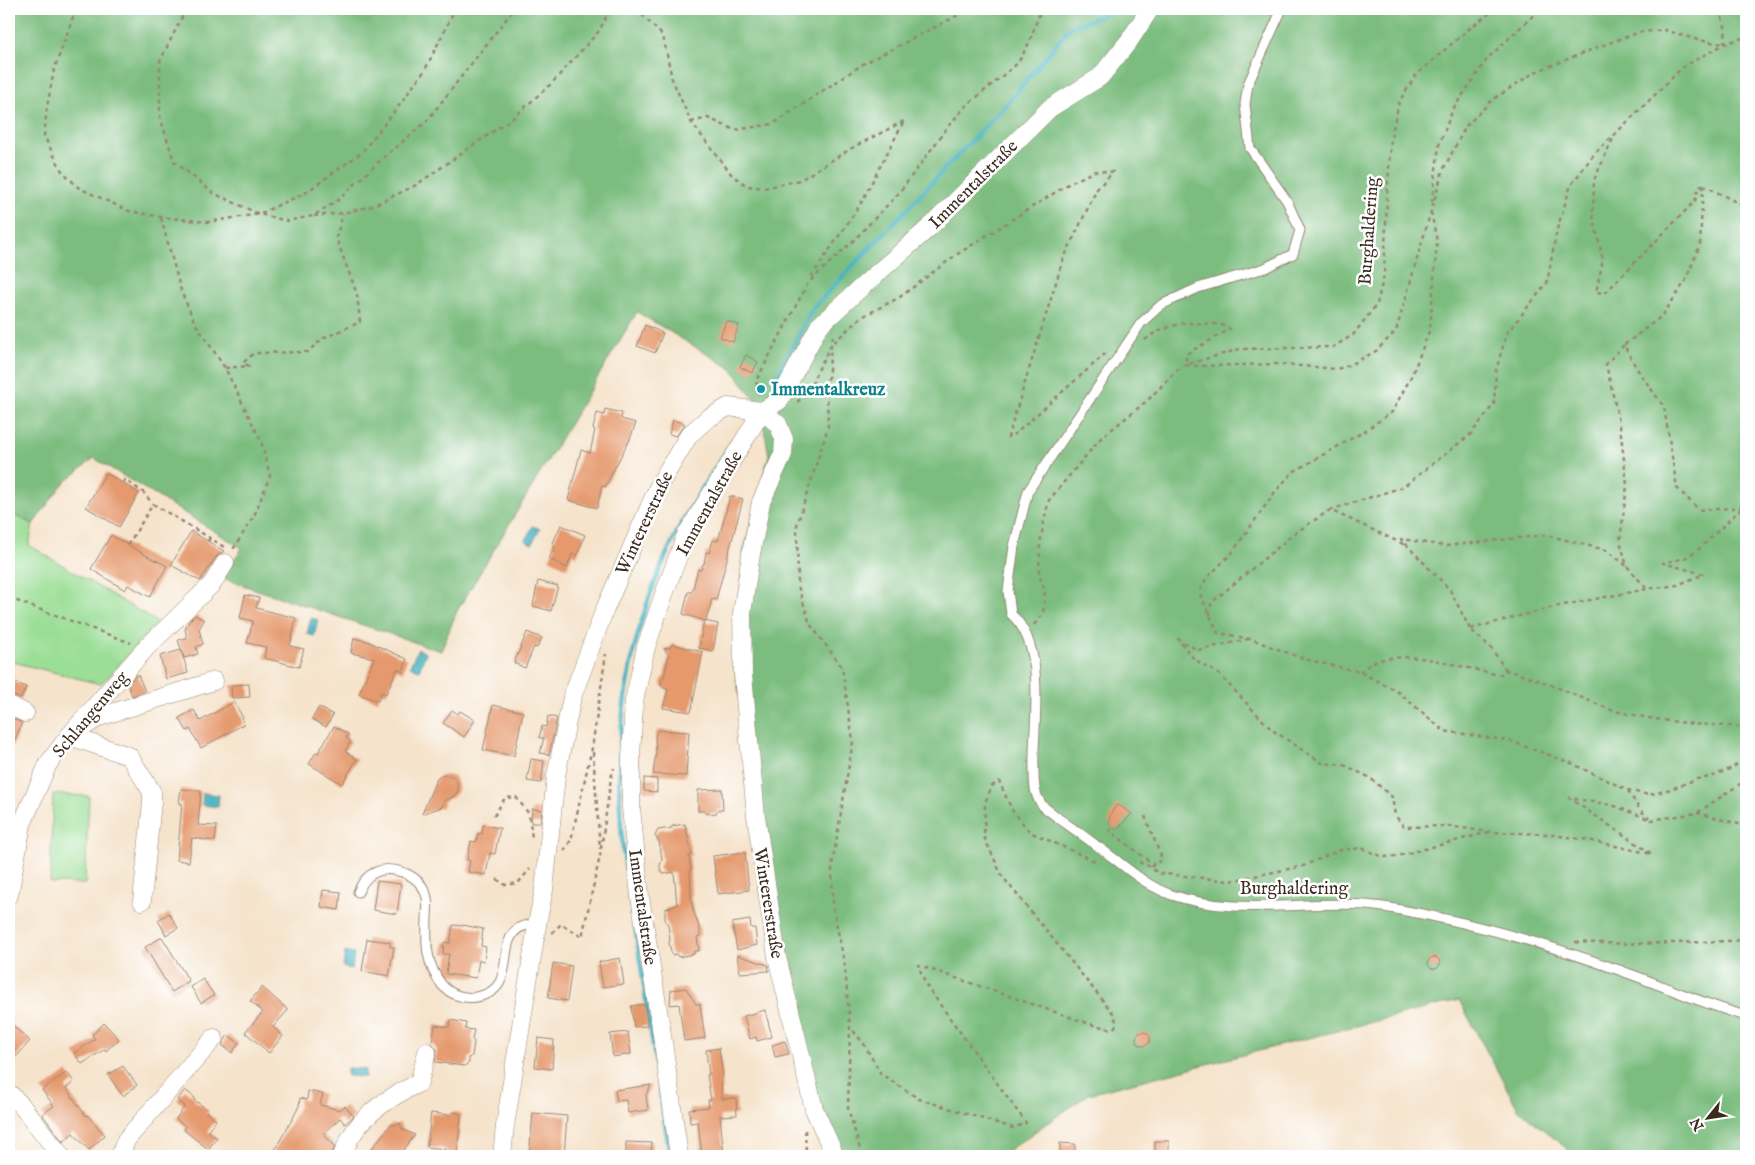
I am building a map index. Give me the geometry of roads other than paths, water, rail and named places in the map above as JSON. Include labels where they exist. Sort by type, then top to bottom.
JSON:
[{"type":"street","name":"Immentalstraße","points":[[679,1156],[640,896],[631,808],[631,757],[634,701],[646,647],[686,535],[762,412],[779,401],[819,326],[932,226],[1050,108],[1100,76],[1129,41],[1150,9]]},
{"type":"street","name":"Wintererstraße","points":[[502,1156],[505,1126],[544,890],[556,776],[572,697],[605,609],[659,485],[689,435],[707,419],[728,407],[762,412],[778,424],[784,439],[783,454],[761,502],[751,554],[742,614],[743,675],[756,816],[776,957],[814,1109],[835,1156]]},
{"type":"street","name":"Schlangenweg","points":[[9,895],[22,824],[48,764],[69,736],[146,648],[212,584],[225,564]]},
{"type":"street","points":[[69,736],[99,717],[214,681]]},
{"type":"street","points":[[9,705],[25,713]]},
{"type":"street","points":[[69,736],[129,756],[152,792],[142,901]]},
{"type":"street","points":[[120,1156],[126,1140],[214,1038]]},
{"type":"street","points":[[342,1156],[352,1134],[373,1111],[401,1091],[419,1083],[427,1052]]},
{"type":"street","points":[[9,1093],[21,1105],[61,1156]]},
{"type":"lane","name":"Burghaldering","points":[[1282,9],[1248,84],[1246,104],[1250,148],[1286,201],[1300,230],[1293,254],[1265,268],[1198,288],[1161,305],[1141,324],[1127,343],[1028,491],[1014,546],[1008,591],[1011,614],[1021,623],[1035,660],[1035,789],[1042,805],[1144,882],[1171,895],[1206,904],[1262,906],[1352,904],[1423,914],[1505,934],[1617,969],[1746,1016]]},
{"type":"lane","points":[[358,892],[363,882],[372,874],[387,869],[406,874],[420,882],[426,893],[428,905],[428,959],[441,984],[446,990],[458,996],[476,997],[495,988],[503,977],[508,942],[519,929],[538,922]]},
{"type":"water","points":[[533,526],[540,529],[532,544],[525,540]]},
{"type":"water","points":[[311,618],[318,620],[314,636],[307,634]]},
{"type":"water","points":[[418,649],[426,653],[419,670],[410,666]]},
{"type":"water","points":[[203,793],[219,795],[218,807],[202,805]]},
{"type":"water","points":[[345,952],[354,954],[352,969],[343,967]]},
{"type":"water","points":[[347,1068],[365,1069],[365,1077],[347,1076]]},
{"type":"waterway","points":[[778,374],[813,308],[1012,98],[1069,28],[1103,15],[1108,9]]},
{"type":"waterway","points":[[670,1156],[623,849],[619,768],[621,729],[633,652],[657,576],[688,512],[736,437]]},
{"type":"place","name":"Immentalkreuz","points":[[761,389]]}]
